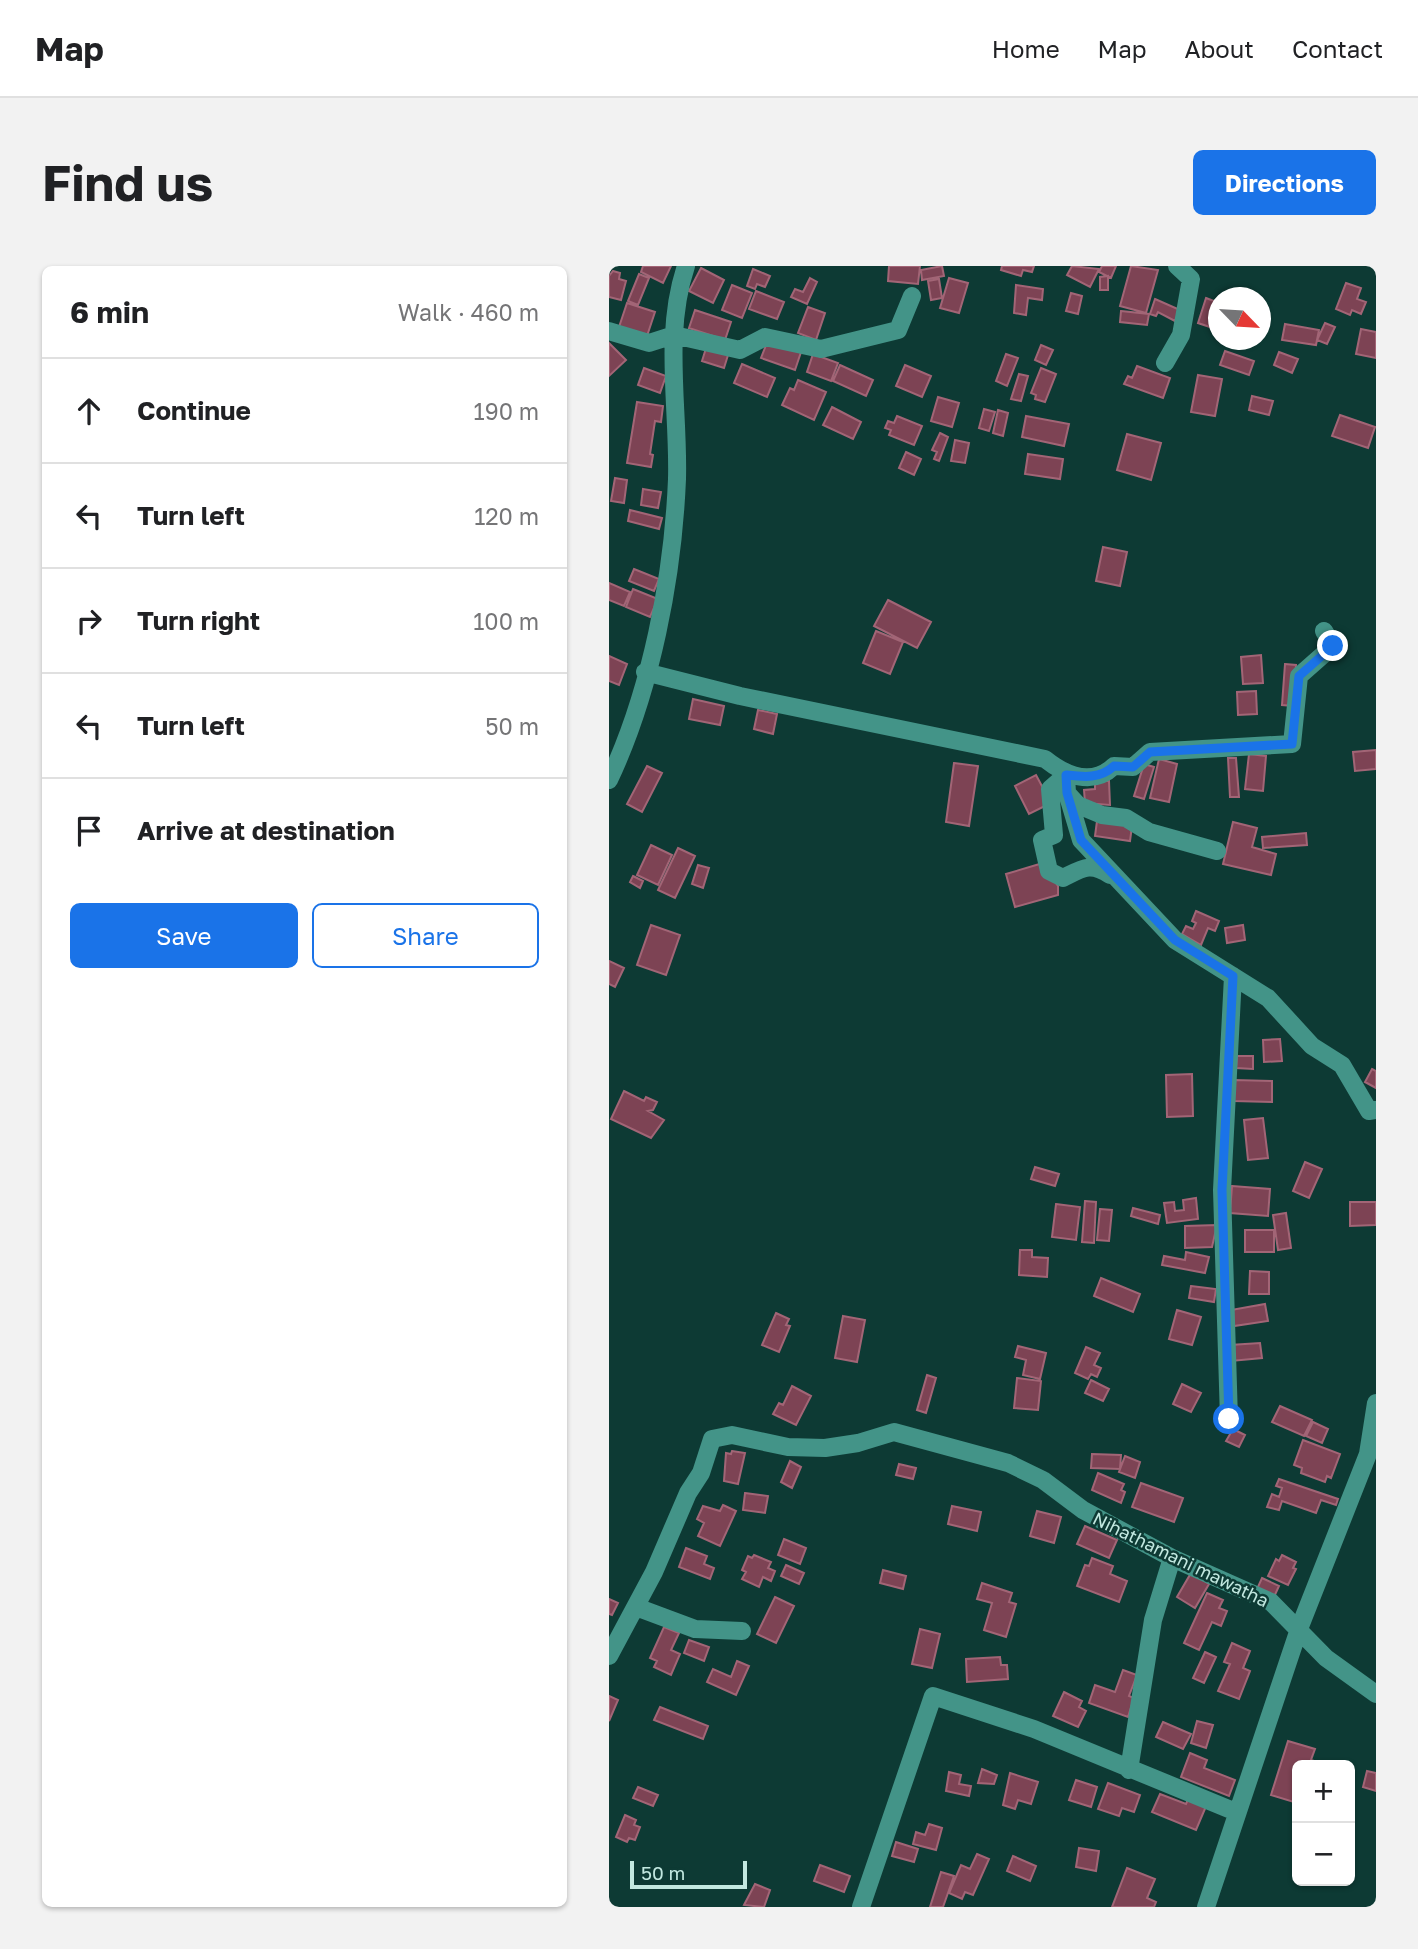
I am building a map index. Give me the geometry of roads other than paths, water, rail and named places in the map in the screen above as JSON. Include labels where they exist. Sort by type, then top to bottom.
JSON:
[{"type":"street","points":[[609,780],[628,739],[663,603],[677,479],[674,335],[686,266]]},
{"type":"street","points":[[1165,363],[1181,335],[1191,279],[1177,266]]},
{"type":"street","points":[[609,331],[649,343],[674,335],[740,350],[765,337],[821,349],[898,330],[912,296]]},
{"type":"street","points":[[1128,886],[1096,866],[1087,865],[1063,878],[1049,871],[1042,840],[1053,835],[1050,789],[1083,777],[1105,774],[1114,766],[1133,767],[1150,752],[1292,744],[1299,676],[1333,646],[1324,631]]},
{"type":"street","points":[[645,673],[740,696],[1045,759],[1066,784],[1077,805],[1102,816],[1126,818],[1149,832],[1217,851]]},
{"type":"street","points":[[1066,784],[1081,840],[1128,886],[1175,940],[1268,998],[1312,1046],[1342,1065],[1369,1111],[1376,1110]]},
{"type":"street","points":[[1229,1419],[1222,1190],[1233,976]]},
{"type":"street","points":[[1206,1907],[1299,1629],[1368,1454],[1376,1403]]},
{"type":"street","name":"Nihathamani mawatha","points":[[609,1656],[636,1607],[688,1493],[701,1473],[712,1439],[732,1435],[788,1447],[825,1448],[858,1443],[894,1432],[1007,1463],[1043,1480],[1083,1510],[1172,1558],[1272,1602],[1326,1658],[1376,1694]]},
{"type":"street","points":[[1129,1770],[1153,1620],[1172,1558]]},
{"type":"street","points":[[636,1607],[695,1629],[742,1631]]},
{"type":"street","points":[[867,1905],[933,1696],[1034,1729],[1236,1812]]}]
